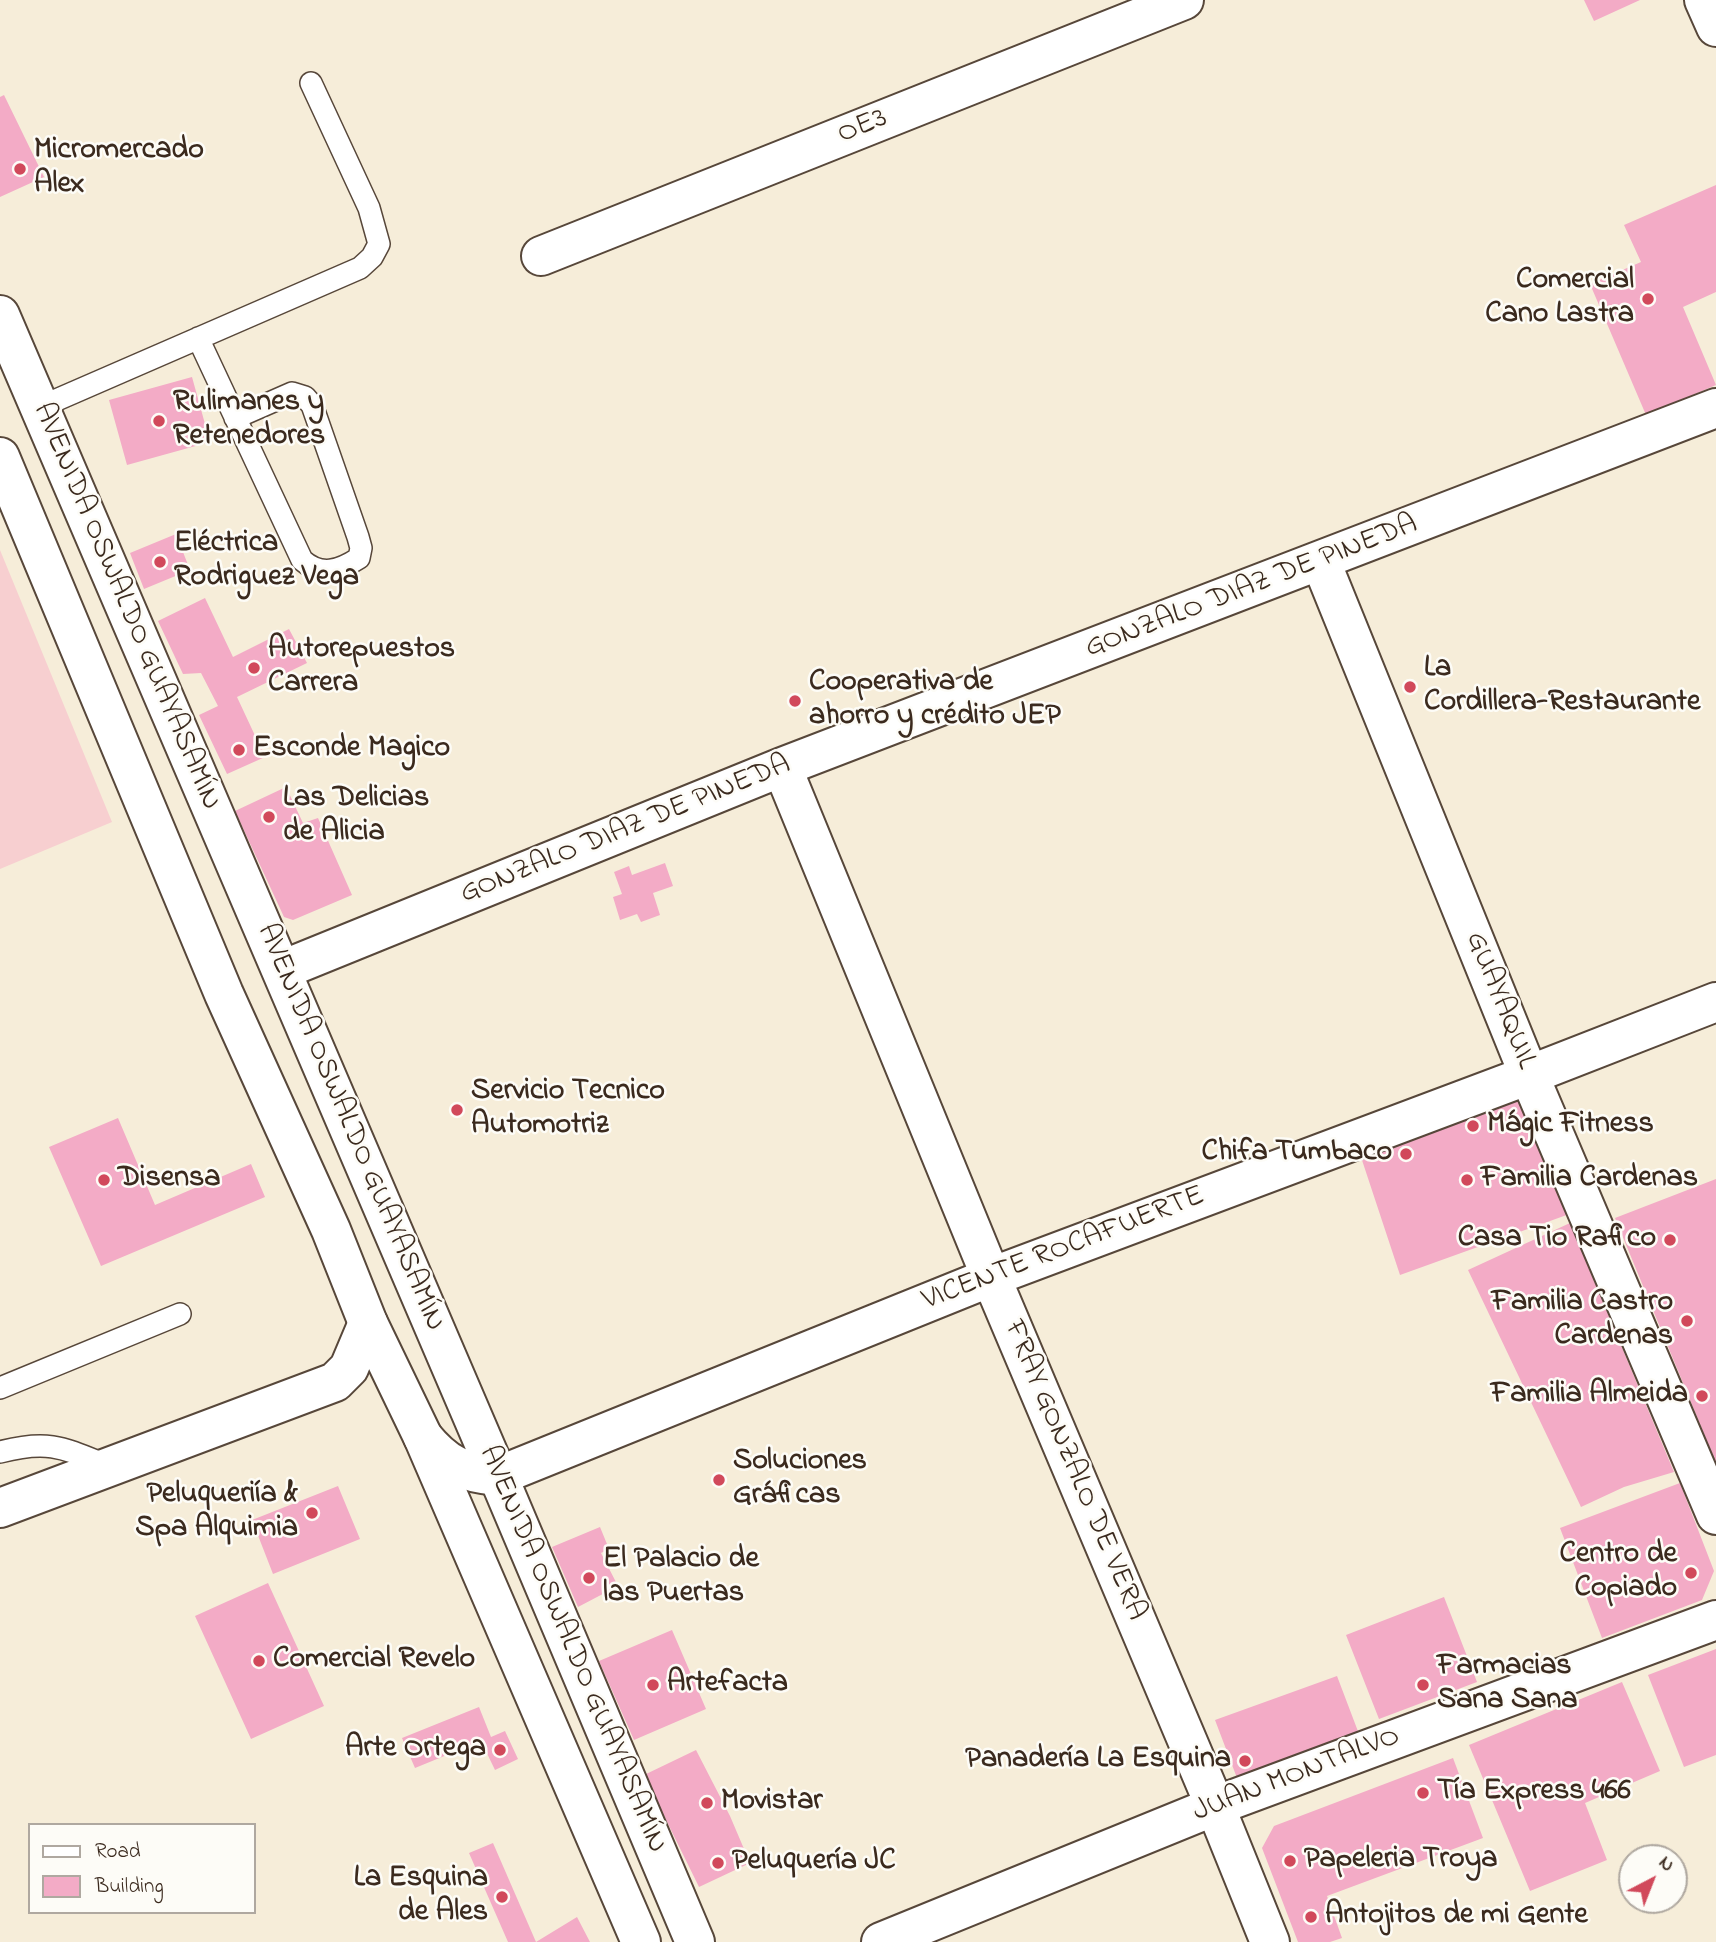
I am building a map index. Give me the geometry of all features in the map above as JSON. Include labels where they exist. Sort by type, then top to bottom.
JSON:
[{"type":"street","name":"OE3","points":[[541,256],[1184,0]]},
{"type":"street","points":[[1704,0],[1716,27]]},
{"type":"street","name":"AVENIDA OSWALDO GUAYASAMÍN","points":[[0,315],[695,1942]]},
{"type":"street","name":"GONZALO DIAZ DE PINEDA","points":[[282,970],[782,767],[1716,408]]},
{"type":"street","name":"AVENIDA OSWALDO GUAYASAMÍN","points":[[0,457],[224,994],[331,1230],[368,1323],[423,1437],[641,1942]]},
{"type":"street","name":"GUAYAQUIL","points":[[1321,562],[1529,1075],[1716,1515]]},
{"type":"street","name":"FRAY GONZALO DE VERA","points":[[782,767],[991,1277],[1270,1942]]},
{"type":"street","name":"VICENTE ROCAFUERTE","points":[[498,1476],[991,1277],[1716,1002]]},
{"type":"street","points":[[0,1508],[335,1382],[349,1368],[368,1323]]},
{"type":"street","points":[[423,1437],[438,1454],[456,1466],[476,1474],[498,1476]]},
{"type":"street","name":"JUAN MONTALVO","points":[[881,1942],[1215,1806],[1716,1620]]},
{"type":"lane","points":[[38,408],[360,268],[372,257],[379,244],[369,208],[311,83]]},
{"type":"lane","points":[[198,338],[235,418],[302,560],[313,570],[327,571],[348,565],[359,558],[361,548],[358,537],[312,405],[305,397],[292,393],[235,418]]},
{"type":"lane","points":[[0,1388],[180,1314]]},
{"type":"lane","points":[[0,1452],[21,1446],[59,1446],[110,1467]]},
{"type":"shaded area","points":[[0,550],[112,822],[0,869]]},
{"type":"building","points":[[1584,0],[1640,0],[1594,21]]},
{"type":"building","points":[[4,95],[44,177],[0,197],[0,97]]},
{"type":"building","name":"Comercial Cano Lastra","points":[[1716,185],[1716,292],[1683,307],[1716,385],[1646,415],[1590,284],[1641,262],[1624,225]]},
{"type":"building","name":"Rulimanes y Retenedores","points":[[192,377],[210,442],[127,465],[109,400]]},
{"type":"building","name":"Eléctrica Rodriguez Vega","points":[[176,534],[190,570],[144,589],[130,553]]},
{"type":"building","points":[[205,598],[233,657],[289,629],[307,663],[237,697],[265,757],[227,774],[199,715],[218,706],[201,673],[183,674],[158,621]]},
{"type":"building","points":[[286,787],[303,823],[318,818],[352,895],[293,920],[284,917],[235,811]]},
{"type":"building","points":[[665,863],[673,886],[653,893],[660,915],[641,922],[637,914],[620,920],[613,897],[622,894],[614,872],[629,866],[632,875]]},
{"type":"building","name":"Familia Cardenas","points":[[1529,1075],[1575,1212],[1400,1275],[1358,1148]]},
{"type":"building","name":"Disensa","points":[[118,1118],[155,1205],[251,1164],[265,1197],[101,1266],[49,1147]]},
{"type":"building","points":[[1716,1179],[1716,1463],[1615,1218]]},
{"type":"building","points":[[1570,1223],[1674,1472],[1624,1487],[1581,1507],[1468,1270]]},
{"type":"building","points":[[1680,1483],[1714,1571],[1702,1600],[1602,1638],[1560,1528]]},
{"type":"building","points":[[338,1486],[360,1539],[273,1574],[252,1520]]},
{"type":"building","points":[[600,1527],[609,1549],[601,1553],[618,1586],[578,1607],[552,1547]]},
{"type":"building","name":"Comercial Revelo","points":[[268,1583],[324,1706],[251,1739],[195,1616]]},
{"type":"building","points":[[1444,1597],[1477,1682],[1379,1719],[1346,1635]]},
{"type":"building","name":"Artefacta","points":[[672,1630],[706,1709],[634,1740],[599,1661]]},
{"type":"building","points":[[1716,1649],[1716,1755],[1684,1767],[1648,1675]]},
{"type":"building","points":[[1337,1676],[1359,1734],[1237,1778],[1215,1720]]},
{"type":"building","points":[[1622,1682],[1660,1771],[1585,1803],[1607,1860],[1530,1891],[1469,1745]]},
{"type":"building","points":[[479,1707],[491,1737],[505,1731],[518,1759],[495,1770],[481,1741],[415,1768],[402,1738]]},
{"type":"building","points":[[696,1750],[730,1816],[750,1863],[699,1887],[644,1775]]},
{"type":"building","points":[[1453,1758],[1483,1838],[1327,1896],[1342,1938],[1330,1942],[1298,1942],[1262,1848],[1274,1826]]},
{"type":"building","name":"La Esquina de Ales","points":[[493,1843],[536,1942],[508,1942],[469,1853]]},
{"type":"building","points":[[577,1917],[590,1942],[536,1942]]},
{"type":"place","name":"Micromercado Alex","points":[[20,169]]},
{"type":"place","name":"Comercial Cano Lastra","points":[[1648,299]]},
{"type":"place","name":"Rulimanes y Retenedores","points":[[159,421]]},
{"type":"place","name":"Eléctrica Rodriguez Vega","points":[[160,562]]},
{"type":"place","name":"Autorepuestos Carrera","points":[[254,668]]},
{"type":"place","name":"La Cordillera-Restaurante","points":[[1410,687]]},
{"type":"place","name":"Cooperativa de ahorro y crédito JEP","points":[[795,701]]},
{"type":"place","name":"Esconde Magico","points":[[239,750]]},
{"type":"place","name":"Las Delicias de Alicia","points":[[269,817]]},
{"type":"place","name":"Servicio Tecnico Automotriz","points":[[457,1110]]},
{"type":"place","name":"Mágic Fitness","points":[[1473,1126]]},
{"type":"place","name":"Chifa Tumbaco","points":[[1406,1154]]},
{"type":"place","name":"Disensa","points":[[104,1180]]},
{"type":"place","name":"Familia Cardenas","points":[[1467,1180]]},
{"type":"place","name":"Casa Tio Rafico","points":[[1670,1240]]},
{"type":"place","name":"Familia Castro Cardenas","points":[[1687,1321]]},
{"type":"place","name":"Familia Almeida","points":[[1702,1396]]},
{"type":"place","name":"Soluciones Gráficas","points":[[719,1480]]},
{"type":"place","name":"Peluqueriía & Spa Alquimia","points":[[312,1513]]},
{"type":"place","name":"Centro de Copiado","points":[[1691,1573]]},
{"type":"place","name":"El Palacio de las Puertas","points":[[589,1578]]},
{"type":"place","name":"Comercial Revelo","points":[[259,1661]]},
{"type":"place","name":"Artefacta","points":[[653,1685]]},
{"type":"place","name":"Farmacias Sana Sana","points":[[1423,1685]]},
{"type":"place","name":"Arte Ortega","points":[[500,1750]]},
{"type":"place","name":"Panadería La Esquina","points":[[1245,1761]]},
{"type":"place","name":"Tía Express 466","points":[[1423,1793]]},
{"type":"place","name":"Movistar","points":[[707,1803]]},
{"type":"place","name":"Papeleria Troya","points":[[1290,1861]]},
{"type":"place","name":"Peluquería JC","points":[[718,1863]]},
{"type":"place","name":"La Esquina de Ales","points":[[502,1897]]},
{"type":"place","name":"Antojitos de mi Gente","points":[[1311,1917]]}]
